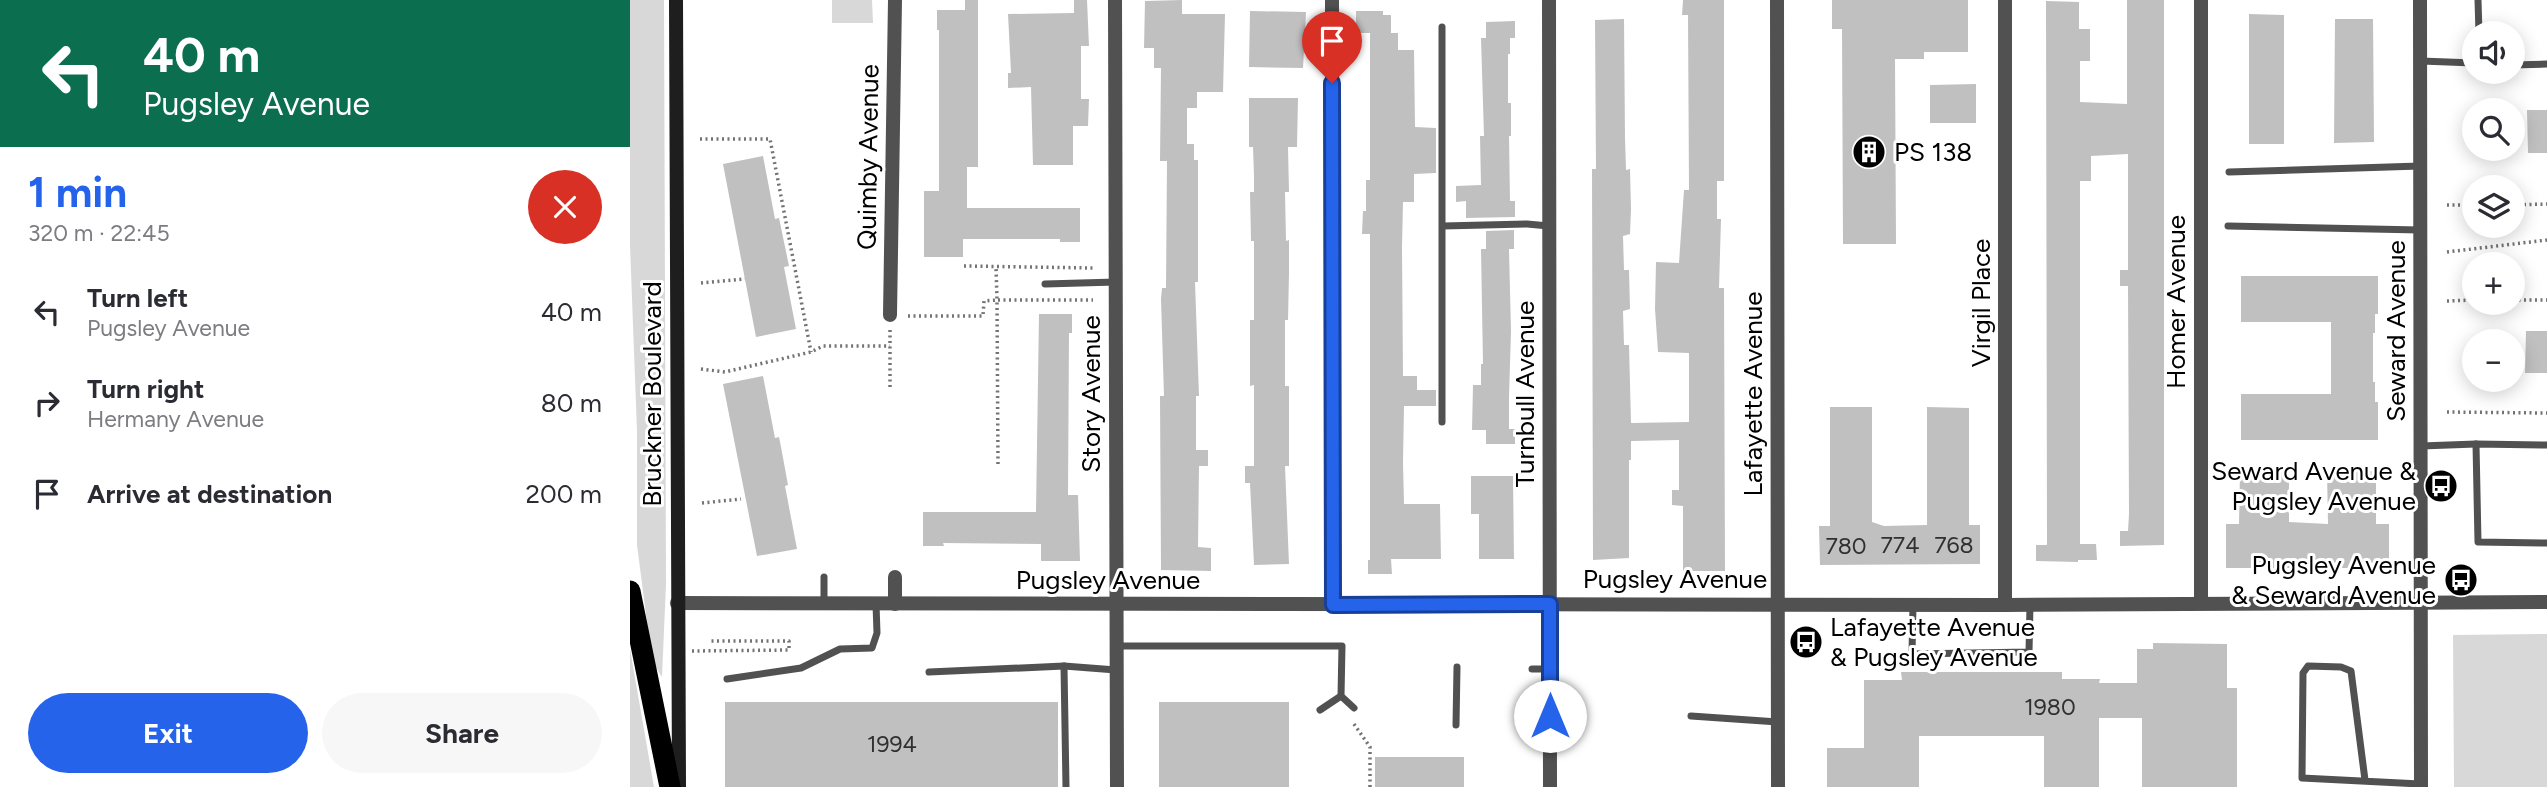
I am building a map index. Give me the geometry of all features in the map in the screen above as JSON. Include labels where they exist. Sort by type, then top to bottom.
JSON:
[{"type":"highway","points":[[630,591],[670,787]]},
{"type":"main road","name":"Bruckner Boulevard","points":[[676,0],[679,787]]},
{"type":"street","name":"Quimby Avenue","points":[[890,316],[895,0]]},
{"type":"street","name":"Story Avenue","points":[[1115,0],[1117,787]]},
{"type":"street","points":[[1332,0],[1333,605]]},
{"type":"street","name":"Turnbull Avenue","points":[[1549,0],[1549,787]]},
{"type":"street","name":"Lafayette Avenue","points":[[1777,0],[1778,787]]},
{"type":"street","name":"Virgil Place","points":[[2005,0],[2005,605]]},
{"type":"street","name":"Homer Avenue","points":[[2201,0],[2201,603]]},
{"type":"street","name":"Seward Avenue","points":[[2420,0],[2421,785]]},
{"type":"street","points":[[895,576],[895,604]]},
{"type":"street","name":"Pugsley Avenue","points":[[677,603],[2030,605],[2547,602]]},
{"type":"lane","points":[[2478,0],[2479,21]]},
{"type":"lane","points":[[1442,27],[1442,422]]},
{"type":"lane","points":[[2421,61],[2462,63]]},
{"type":"lane","points":[[2525,65],[2547,64]]},
{"type":"lane","points":[[2229,172],[2420,166]]},
{"type":"lane","points":[[1443,226],[1527,223],[1549,226]]},
{"type":"lane","points":[[2228,226],[2421,230]]},
{"type":"lane","points":[[1045,284],[1116,282]]},
{"type":"lane","points":[[2476,444],[2478,542],[2547,543]]},
{"type":"lane","points":[[2421,446],[2547,445]]},
{"type":"lane","points":[[824,577],[824,603]]},
{"type":"lane","points":[[727,679],[801,668],[840,649],[872,648],[877,633],[876,604]]},
{"type":"lane","points":[[1913,604],[1912,654],[2029,652],[2030,605]]},
{"type":"lane","points":[[1116,646],[1342,646],[1341,696],[1354,708]]},
{"type":"lane","points":[[929,672],[1065,666],[1116,670]]},
{"type":"lane","points":[[1065,666],[1066,787]]},
{"type":"lane","points":[[2365,780],[2351,671],[2341,667],[2308,666],[2303,673],[2302,783],[2349,783],[2365,780],[2421,785]]},
{"type":"lane","points":[[1456,725],[1457,667]]},
{"type":"lane","points":[[1532,669],[1550,669]]},
{"type":"lane","points":[[1320,710],[1341,696]]},
{"type":"lane","points":[[1691,716],[1778,722]]},
{"type":"path","points":[[700,139],[770,139],[811,352]]},
{"type":"path","points":[[2525,205],[2547,204]]},
{"type":"path","points":[[2447,205],[2462,205]]},
{"type":"path","points":[[787,227],[795,226]]},
{"type":"path","points":[[2447,252],[2547,240]]},
{"type":"path","points":[[964,266],[1093,268]]},
{"type":"path","points":[[996,266],[998,464]]},
{"type":"path","points":[[701,283],[745,279]]},
{"type":"path","points":[[908,316],[983,316],[984,300],[1093,300]]},
{"type":"path","points":[[2447,301],[2462,300]]},
{"type":"path","points":[[2525,300],[2547,300]]},
{"type":"path","points":[[890,316],[890,387]]},
{"type":"path","points":[[701,369],[726,372],[811,352],[824,346],[890,346]]},
{"type":"path","points":[[2447,412],[2547,413]]},
{"type":"path","points":[[702,503],[741,499]]},
{"type":"path","points":[[683,651],[789,650],[789,641],[710,641]]},
{"type":"path","points":[[1354,724],[1370,747],[1370,787]]},
{"type":"shaded area","points":[[630,0],[664,0],[666,584],[662,677],[652,661],[637,545],[637,431],[630,245]]},
{"type":"shaded area","points":[[832,0],[872,0],[873,23],[832,23]]},
{"type":"shaded area","points":[[2547,634],[2547,787],[2454,787],[2453,635]]},
{"type":"shaded area","points":[[630,649],[654,787],[630,787]]},
{"type":"building","points":[[965,0],[978,0],[978,167],[967,167],[967,208],[1080,208],[1080,242],[1060,242],[1060,239],[963,239],[963,257],[924,257],[924,191],[939,191],[937,10],[965,10]]},
{"type":"building","points":[[1074,0],[1087,0],[1089,46],[1081,46],[1081,99],[1089,99],[1088,126],[1073,126],[1073,165],[1033,165],[1031,87],[1008,88],[1008,73],[1011,73],[1008,14],[1074,13]]},
{"type":"building","points":[[1182,0],[1182,14],[1225,14],[1223,92],[1197,92],[1197,108],[1187,108],[1187,144],[1194,144],[1194,160],[1198,160],[1198,282],[1195,282],[1199,396],[1196,396],[1196,450],[1208,450],[1208,466],[1199,466],[1198,547],[1211,548],[1211,571],[1161,570],[1160,396],[1164,396],[1161,299],[1162,288],[1166,288],[1167,161],[1160,161],[1161,68],[1154,68],[1154,48],[1144,48],[1145,1]]},
{"type":"building","points":[[1683,0],[1724,0],[1724,181],[1717,181],[1717,219],[1721,219],[1719,288],[1724,288],[1725,571],[1683,571],[1683,506],[1672,505],[1672,490],[1679,490],[1679,440],[1631,441],[1629,558],[1593,560],[1592,169],[1596,169],[1595,20],[1624,19],[1626,170],[1630,169],[1631,209],[1630,234],[1623,236],[1624,270],[1629,270],[1630,309],[1623,311],[1624,345],[1629,345],[1631,423],[1689,422],[1689,353],[1658,352],[1655,309],[1656,262],[1679,263],[1684,190],[1689,190],[1688,15],[1682,15]]},
{"type":"building","name":"PS 138","points":[[1832,0],[1968,0],[1968,52],[1924,52],[1924,59],[1895,59],[1896,244],[1843,244],[1842,29],[1832,29]]},
{"type":"building","points":[[2127,0],[2164,0],[2164,545],[2120,546],[2120,531],[2128,531],[2129,514],[2128,286],[2120,286],[2120,270],[2128,270],[2128,154],[2091,156],[2091,181],[2080,181],[2080,544],[2096,544],[2097,560],[2036,561],[2036,545],[2047,545],[2046,1],[2079,2],[2079,29],[2090,29],[2090,61],[2080,61],[2080,102],[2127,104]]},
{"type":"building","points":[[1250,11],[1306,12],[1303,68],[1249,67]]},
{"type":"building","points":[[1356,11],[1383,11],[1383,15],[1391,15],[1391,33],[1398,33],[1398,50],[1414,50],[1415,127],[1436,128],[1436,173],[1414,174],[1414,202],[1403,202],[1402,247],[1403,376],[1417,376],[1417,390],[1436,390],[1436,406],[1404,406],[1403,462],[1404,504],[1440,504],[1441,559],[1391,559],[1392,574],[1368,574],[1370,234],[1362,234],[1363,211],[1366,211],[1366,180],[1370,180],[1370,33],[1356,33]]},
{"type":"building","points":[[2249,14],[2284,15],[2284,144],[2249,144]]},
{"type":"building","points":[[2335,19],[2373,19],[2374,142],[2334,143]]},
{"type":"building","points":[[1515,21],[1515,38],[1510,38],[1508,54],[1508,103],[1511,103],[1510,201],[1515,201],[1515,217],[1466,218],[1466,201],[1456,202],[1456,186],[1481,185],[1480,136],[1484,136],[1481,38],[1486,38],[1486,22]]},
{"type":"building","points":[[1976,84],[1976,123],[1930,123],[1930,85]]},
{"type":"building","points":[[1249,98],[1298,98],[1297,147],[1288,147],[1289,192],[1285,192],[1286,241],[1289,240],[1285,386],[1289,386],[1289,466],[1285,466],[1289,564],[1254,565],[1250,483],[1245,483],[1245,466],[1254,466],[1254,385],[1250,386],[1250,320],[1254,320],[1254,241],[1251,241],[1250,192],[1254,192],[1254,176],[1253,147],[1249,147]]},
{"type":"building","points":[[2527,110],[2547,110],[2547,153],[2528,153]]},
{"type":"building","points":[[763,156],[775,219],[779,218],[789,266],[784,267],[796,329],[756,337],[723,164]]},
{"type":"building","points":[[1514,230],[1514,249],[1509,249],[1509,429],[1515,429],[1515,444],[1486,444],[1486,430],[1472,430],[1473,385],[1481,385],[1483,364],[1481,249],[1486,249],[1486,231]]},
{"type":"building","points":[[2241,276],[2378,276],[2378,314],[2375,314],[2373,333],[2373,382],[2375,402],[2378,402],[2378,440],[2241,440],[2241,394],[2331,394],[2331,322],[2241,322]]},
{"type":"building","points":[[1039,314],[1072,314],[1072,333],[1069,333],[1068,495],[1078,495],[1080,561],[1041,561],[1041,544],[943,543],[944,546],[923,546],[923,512],[1036,512]]},
{"type":"building","points":[[2526,331],[2547,331],[2547,373],[2525,373]]},
{"type":"building","points":[[763,376],[775,438],[779,437],[781,447],[797,549],[757,556],[723,384]]},
{"type":"building","points":[[1830,407],[1872,407],[1872,522],[1884,526],[1927,525],[1927,407],[1969,408],[1969,525],[1980,525],[1980,564],[1820,565],[1819,526],[1830,526]]},
{"type":"building","points":[[2240,471],[2289,471],[2289,522],[2328,524],[2327,471],[2376,471],[2376,524],[2389,524],[2389,568],[2226,568],[2226,524],[2239,524]]},
{"type":"building","points":[[1471,476],[1513,476],[1514,559],[1479,559],[1479,514],[1471,514]]},
{"type":"building","points":[[2153,643],[2227,644],[2227,688],[2237,688],[2237,787],[2142,787],[2142,718],[2099,718],[2099,787],[2044,787],[2044,736],[1919,736],[1919,787],[1827,787],[1827,748],[1864,748],[1864,680],[1902,680],[1901,672],[2062,672],[2062,679],[2137,683],[2137,649],[2153,649]]},
{"type":"building","points":[[725,702],[1058,702],[1058,787],[725,787]]},
{"type":"building","points":[[1159,702],[1289,702],[1289,787],[1159,787]]},
{"type":"building","points":[[1375,757],[1464,757],[1464,787],[1375,787]]},
{"type":"place","name":"PS 138","points":[[1869,152]]},
{"type":"place","name":"Seward Avenue & Pugsley Avenue","points":[[2441,486]]},
{"type":"place","name":"Pugsley Avenue & Seward Avenue","points":[[2461,580]]},
{"type":"place","name":"Lafayette Avenue & Pugsley Avenue","points":[[1806,642]]},
{"type":"route","points":[[1332,83],[1333,605],[1550,604],[1550,716]]}]
